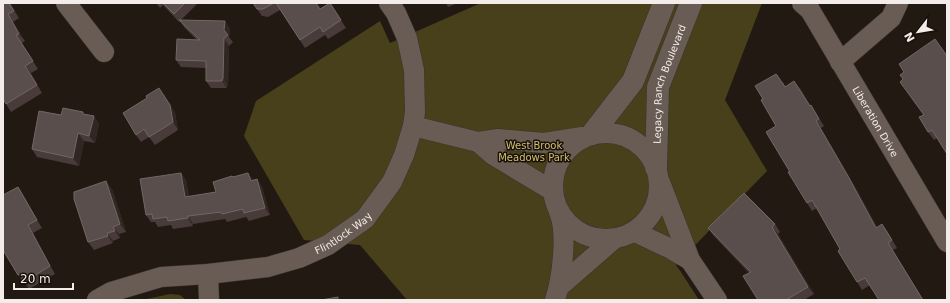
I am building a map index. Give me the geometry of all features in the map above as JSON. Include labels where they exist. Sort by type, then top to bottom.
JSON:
[{"type":"street","points":[[66,3],[104,52]]},
{"type":"street","name":"Flintlock Way","points":[[97,300],[111,292],[161,277],[208,274],[268,267],[299,258],[328,245],[365,219],[392,182],[404,155],[413,126],[415,112],[414,70],[407,38],[396,13],[389,3]]},
{"type":"street","points":[[558,293],[563,252],[562,220],[553,191],[554,174],[560,159],[570,146],[588,136],[634,81],[664,3]]},
{"type":"street","name":"Legacy Ranch Boulevard","points":[[658,173],[658,88],[691,3]]},
{"type":"street","name":"Liberation Drive","points":[[802,3],[810,10],[947,242]]},
{"type":"street","points":[[840,62],[890,18],[898,3]]},
{"type":"street","points":[[413,126],[478,142],[498,139],[544,144],[608,132],[623,135],[637,143],[648,154],[658,173],[690,260],[717,300]]},
{"type":"street","points":[[478,142],[493,155],[553,191]]},
{"type":"street","points":[[559,211],[568,224],[582,234],[598,239],[614,239],[635,232],[646,222],[654,209],[659,194],[658,173]]},
{"type":"street","points":[[635,232],[690,260]]},
{"type":"street","points":[[558,293],[614,239]]},
{"type":"street","points":[[208,274],[208,300]]},
{"type":"green space","name":"West Brook Meadows Park","points":[[481,3],[762,3],[725,100],[767,171],[676,265],[699,300],[407,300],[360,245],[304,240],[244,136],[256,101],[380,21],[390,43]]},
{"type":"green space","points":[[170,294],[180,295],[186,300],[142,300]]},
{"type":"building","points":[[3,3],[9,3],[14,11],[8,14],[19,34],[16,35],[33,61],[25,66],[37,85],[6,104],[3,99]]},
{"type":"building","points":[[163,3],[185,3],[174,14]]},
{"type":"building","points":[[253,3],[274,3],[263,9],[257,9]]},
{"type":"building","points":[[276,3],[316,3],[320,9],[330,3],[341,20],[323,32],[320,27],[300,40]]},
{"type":"building","points":[[179,20],[225,21],[224,30],[228,35],[224,38],[222,81],[206,81],[206,61],[176,60],[177,39],[200,40]]},
{"type":"building","points":[[935,39],[947,56],[947,154],[932,130],[928,132],[919,117],[924,115],[900,82],[903,79],[900,75],[904,72],[899,64]]},
{"type":"building","points":[[776,74],[785,87],[794,81],[810,106],[811,105],[819,119],[816,121],[876,228],[882,224],[892,240],[888,243],[923,300],[879,300],[865,278],[857,282],[838,251],[840,249],[812,200],[807,203],[766,132],[776,126],[755,86]]},
{"type":"building","points":[[159,88],[170,105],[173,122],[149,137],[144,129],[136,135],[123,113],[147,98],[146,96]]},
{"type":"building","points":[[63,108],[94,116],[89,136],[78,133],[73,158],[32,149],[39,111],[61,115]]},
{"type":"building","points":[[181,173],[185,197],[216,192],[213,182],[248,173],[251,181],[257,179],[265,208],[244,213],[243,209],[222,214],[221,212],[188,216],[188,218],[168,221],[167,217],[153,219],[152,214],[146,215],[140,179]]},
{"type":"building","points":[[106,181],[120,224],[113,227],[115,231],[107,233],[108,236],[88,242],[74,199],[74,192]]},
{"type":"building","points":[[18,187],[37,220],[28,225],[50,266],[24,282],[3,250],[3,195]]},
{"type":"building","points":[[744,193],[775,224],[772,227],[808,287],[786,300],[758,300],[743,276],[751,272],[708,228]]},
{"type":"building","points":[[338,297],[338,300],[321,300]]}]
